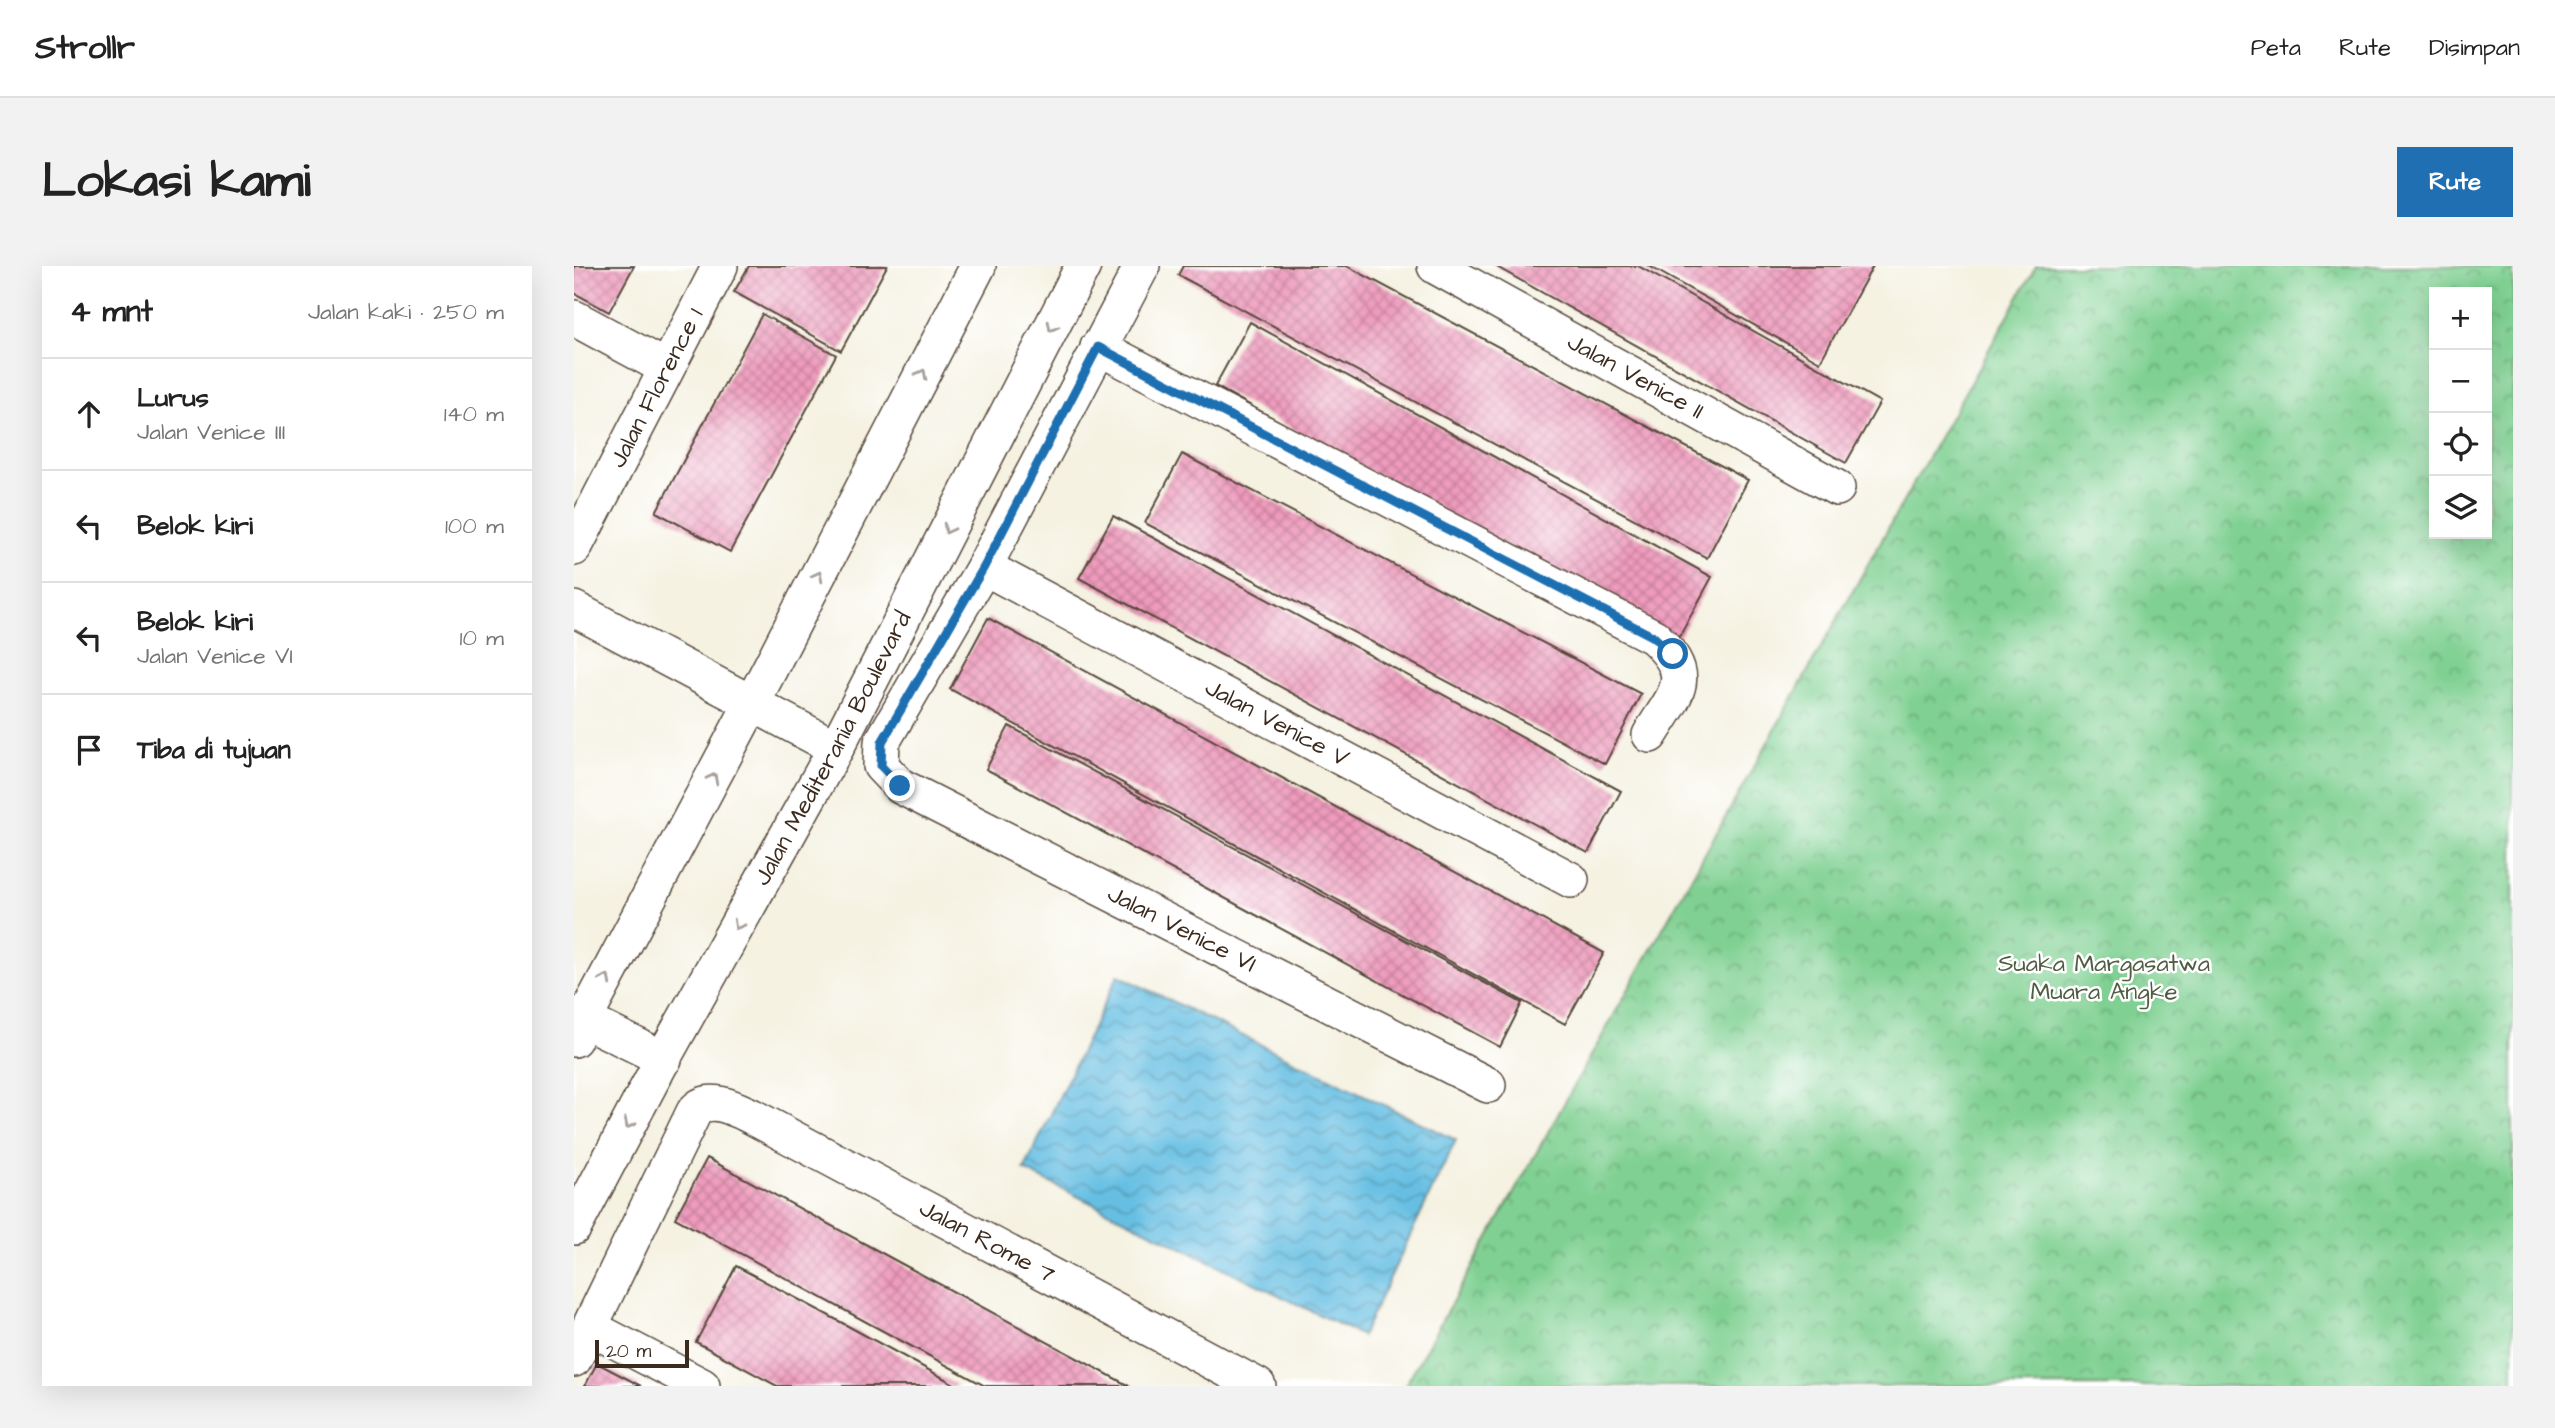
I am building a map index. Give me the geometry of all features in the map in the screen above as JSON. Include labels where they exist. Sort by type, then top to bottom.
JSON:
[{"type":"street","name":"Jalan Florence 1","points":[[574,548],[720,266]]},
{"type":"street","points":[[664,1059],[626,1038],[577,1025],[752,703],[978,266]]},
{"type":"street","name":"Jalan Mediterania Boulevard","points":[[574,1227],[836,748],[1083,266]]},
{"type":"street","points":[[984,567],[1142,266]]},
{"type":"street","name":"Jalan Venice II","points":[[1435,266],[1837,488]]},
{"type":"street","points":[[574,318],[666,368]]},
{"type":"street","points":[[1098,347],[1654,637],[1673,654],[1680,670],[1677,691],[1650,735]]},
{"type":"street","name":"Jalan Venice VI","points":[[984,567],[882,742],[881,766],[900,786],[1488,1085]]},
{"type":"street","name":"Jalan Venice V","points":[[984,567],[1571,880]]},
{"type":"street","points":[[574,609],[836,748]]},
{"type":"street","name":"Jalan Rome 7","points":[[591,1328],[694,1112],[709,1102],[751,1116],[1258,1386]]},
{"type":"street","points":[[574,1359],[591,1328],[702,1386]]},
{"type":"green space","name":"Suaka Margasatwa Muara Angke","points":[[2036,266],[2513,266],[2513,1386],[1405,1386]]},
{"type":"water","points":[[1118,975],[1456,1140],[1362,1336],[1024,1170]]},
{"type":"building","points":[[574,266],[634,266],[609,312],[574,293]]},
{"type":"building","points":[[749,266],[887,266],[841,351],[734,292]]},
{"type":"building","points":[[1183,266],[1347,266],[1748,480],[1707,558],[1178,275]]},
{"type":"building","points":[[1495,266],[1638,266],[1880,402],[1846,463]]},
{"type":"building","points":[[1649,266],[1873,266],[1820,362]]},
{"type":"building","points":[[762,314],[836,355],[730,552],[656,512]]},
{"type":"building","points":[[1250,322],[1712,577],[1677,641],[1215,386]]},
{"type":"building","points":[[1182,454],[1641,694],[1605,764],[1145,523]]},
{"type":"building","points":[[1113,516],[1621,791],[1588,853],[1079,578]]},
{"type":"building","points":[[988,618],[1604,953],[1565,1024],[950,689]]},
{"type":"building","points":[[1009,726],[1522,1003],[1500,1047],[986,769]]},
{"type":"building","points":[[707,1158],[1129,1386],[985,1386],[870,1324],[675,1218]]},
{"type":"building","points":[[736,1266],[958,1386],[777,1386],[696,1342]]},
{"type":"building","points":[[597,1363],[641,1386],[585,1386]]},
{"type":"route","points":[[900,786],[881,766],[882,742],[984,567],[1098,347],[1654,637],[1673,654]]}]
